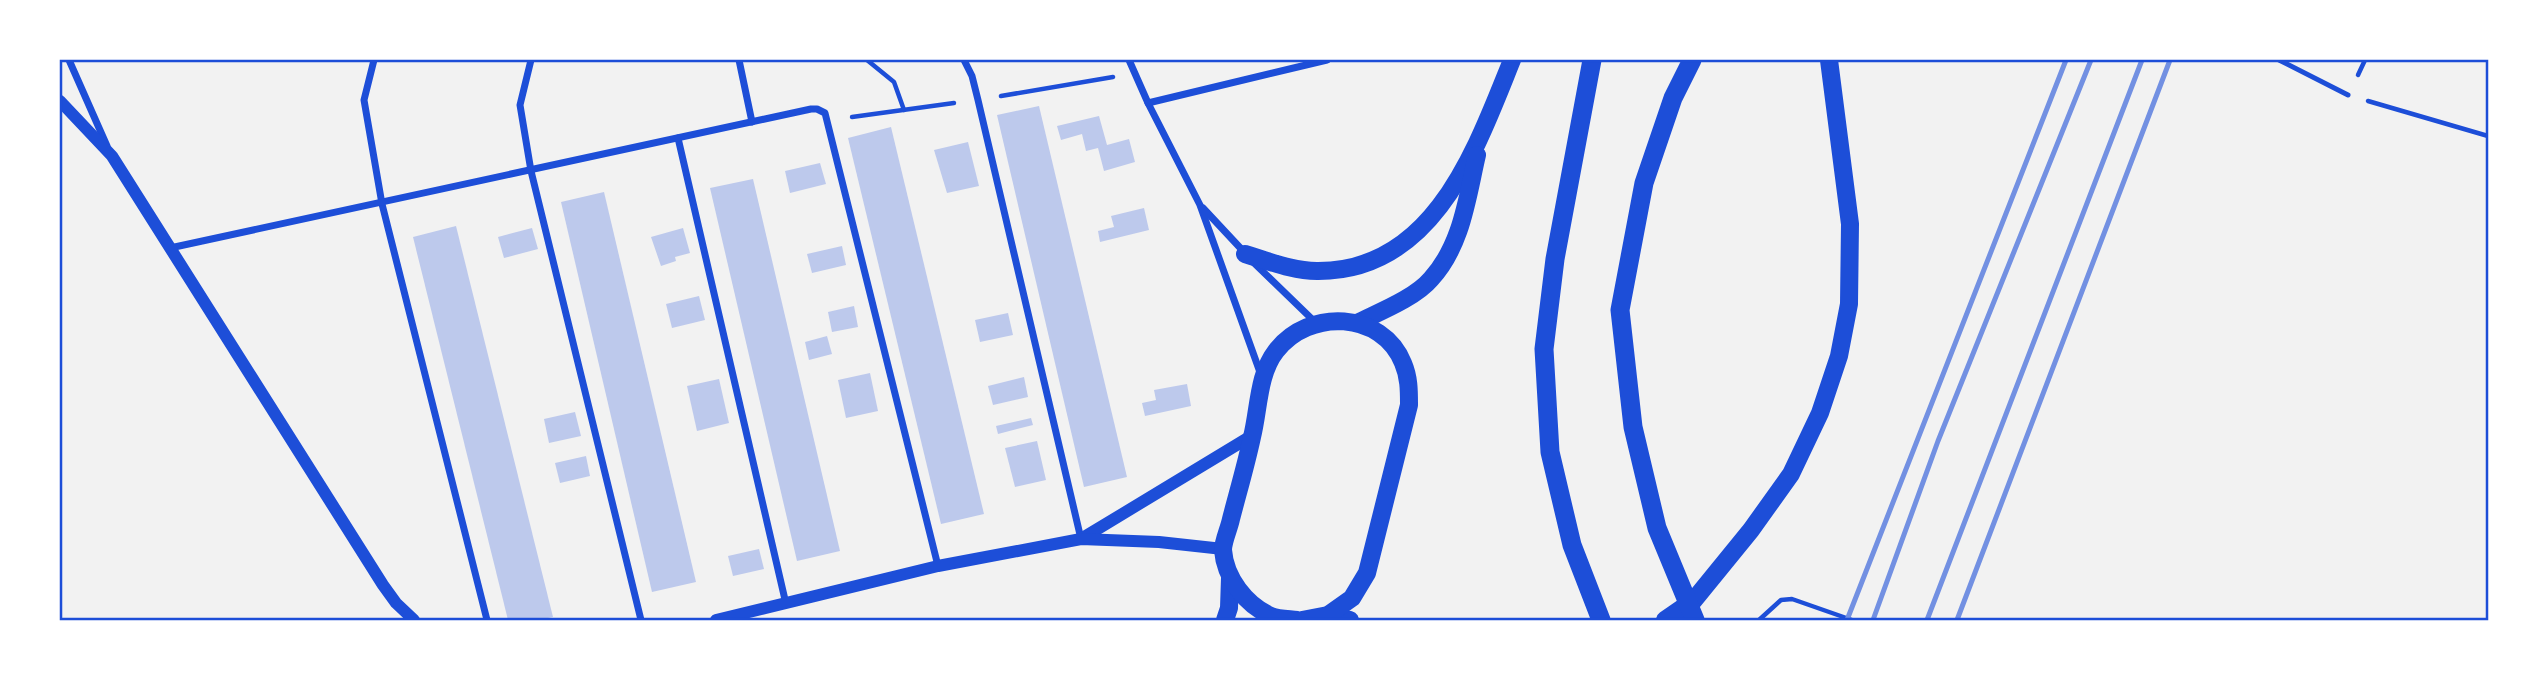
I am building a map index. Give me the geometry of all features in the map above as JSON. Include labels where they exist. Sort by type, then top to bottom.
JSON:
[{"type":"highway","points":[[1592,60],[1555,259],[1544,349],[1550,452],[1573,545],[1601,621]]},
{"type":"highway","points":[[1692,60],[1673,98],[1644,183],[1620,310],[1633,427],[1657,528],[1695,621]]},
{"type":"main road","points":[[1245,254],[1292,268],[1317,271],[1347,269],[1373,262],[1401,247],[1439,208],[1480,140],[1512,60]]},
{"type":"main road","points":[[1665,621],[1694,600],[1751,530],[1791,474],[1820,413],[1839,356],[1849,304],[1850,224],[1829,60]]},
{"type":"main road","points":[[1357,323],[1395,304],[1430,281],[1448,256],[1462,225],[1480,140]]},
{"type":"main road","points":[[1226,621],[1230,578],[1223,549],[1253,435],[1263,380],[1275,353],[1290,336],[1315,323],[1334,320],[1357,323],[1384,338],[1403,360],[1409,381],[1409,405],[1367,573],[1352,598],[1328,615],[1299,621],[1272,617],[1247,601],[1230,578]]},
{"type":"main road","points":[[1328,615],[1350,621]]},
{"type":"street","points":[[69,60],[112,156],[383,585],[414,621]]},
{"type":"street","points":[[374,60],[364,100],[382,204],[487,621]]},
{"type":"street","points":[[531,60],[520,105],[531,171],[641,621]]},
{"type":"street","points":[[739,60],[752,122]]},
{"type":"street","points":[[964,60],[972,76],[978,100],[1081,539]]},
{"type":"street","points":[[1129,60],[1200,205],[1263,380]]},
{"type":"street","points":[[1148,103],[1327,60]]},
{"type":"street","points":[[60,101],[112,156]]},
{"type":"street","points":[[170,248],[817,108],[826,117],[938,566]]},
{"type":"street","points":[[678,138],[786,604]]},
{"type":"street","points":[[1200,205],[1315,323]]},
{"type":"street","points":[[1081,539],[1253,435]]},
{"type":"street","points":[[716,621],[938,566],[1081,539],[1159,542],[1223,549]]},
{"type":"lane","points":[[2279,60],[2348,95]]},
{"type":"path","points":[[867,60],[894,82],[904,110]]},
{"type":"path","points":[[826,117],[978,100],[1136,74]]},
{"type":"path","points":[[2348,95],[2488,136]]},
{"type":"path","points":[[1759,621],[1781,600],[1792,599],[1852,621]]},
{"type":"building","points":[[1039,106],[1127,477],[1084,487],[997,115]]},
{"type":"building","points":[[1099,116],[1107,145],[1129,139],[1135,162],[1104,171],[1098,148],[1086,151],[1082,134],[1061,140],[1057,126]]},
{"type":"building","points":[[891,127],[984,514],[941,524],[848,138]]},
{"type":"building","points":[[968,142],[979,186],[947,193],[934,150]]},
{"type":"building","points":[[820,163],[826,184],[790,193],[785,171]]},
{"type":"building","points":[[753,179],[840,551],[797,561],[710,188]]},
{"type":"building","points":[[604,192],[696,582],[652,592],[561,202]]},
{"type":"building","points":[[1144,208],[1149,230],[1100,242],[1098,231],[1114,227],[1111,216]]},
{"type":"building","points":[[456,226],[553,617],[508,620],[413,237]]},
{"type":"building","points":[[532,228],[538,249],[504,258],[498,237]]},
{"type":"building","points":[[683,228],[690,253],[675,257],[676,261],[661,266],[651,237]]},
{"type":"building","points":[[842,246],[846,265],[812,273],[807,254]]},
{"type":"building","points":[[699,296],[705,320],[672,328],[666,304]]},
{"type":"building","points":[[854,306],[858,327],[832,332],[828,312]]},
{"type":"building","points":[[1008,313],[1013,335],[980,342],[975,320]]},
{"type":"building","points":[[827,336],[832,354],[809,360],[805,342]]},
{"type":"building","points":[[870,373],[878,411],[846,418],[838,380]]},
{"type":"building","points":[[1024,377],[1028,397],[993,405],[988,386]]},
{"type":"building","points":[[719,379],[729,423],[697,431],[687,386]]},
{"type":"building","points":[[1187,384],[1191,406],[1145,416],[1142,403],[1156,400],[1154,390]]},
{"type":"building","points":[[575,412],[581,436],[549,443],[544,419]]},
{"type":"building","points":[[1031,418],[1033,425],[998,434],[996,426]]},
{"type":"building","points":[[1037,441],[1046,480],[1015,487],[1005,448]]},
{"type":"building","points":[[586,456],[590,476],[560,483],[555,463]]},
{"type":"building","points":[[759,549],[764,569],[733,576],[728,556]]},
{"type":"railway","points":[[1847,620],[2066,60]]},
{"type":"railway","points":[[1873,620],[1938,441],[2091,60]]},
{"type":"railway","points":[[1927,620],[2142,60]]},
{"type":"railway","points":[[1957,620],[2170,60]]}]
